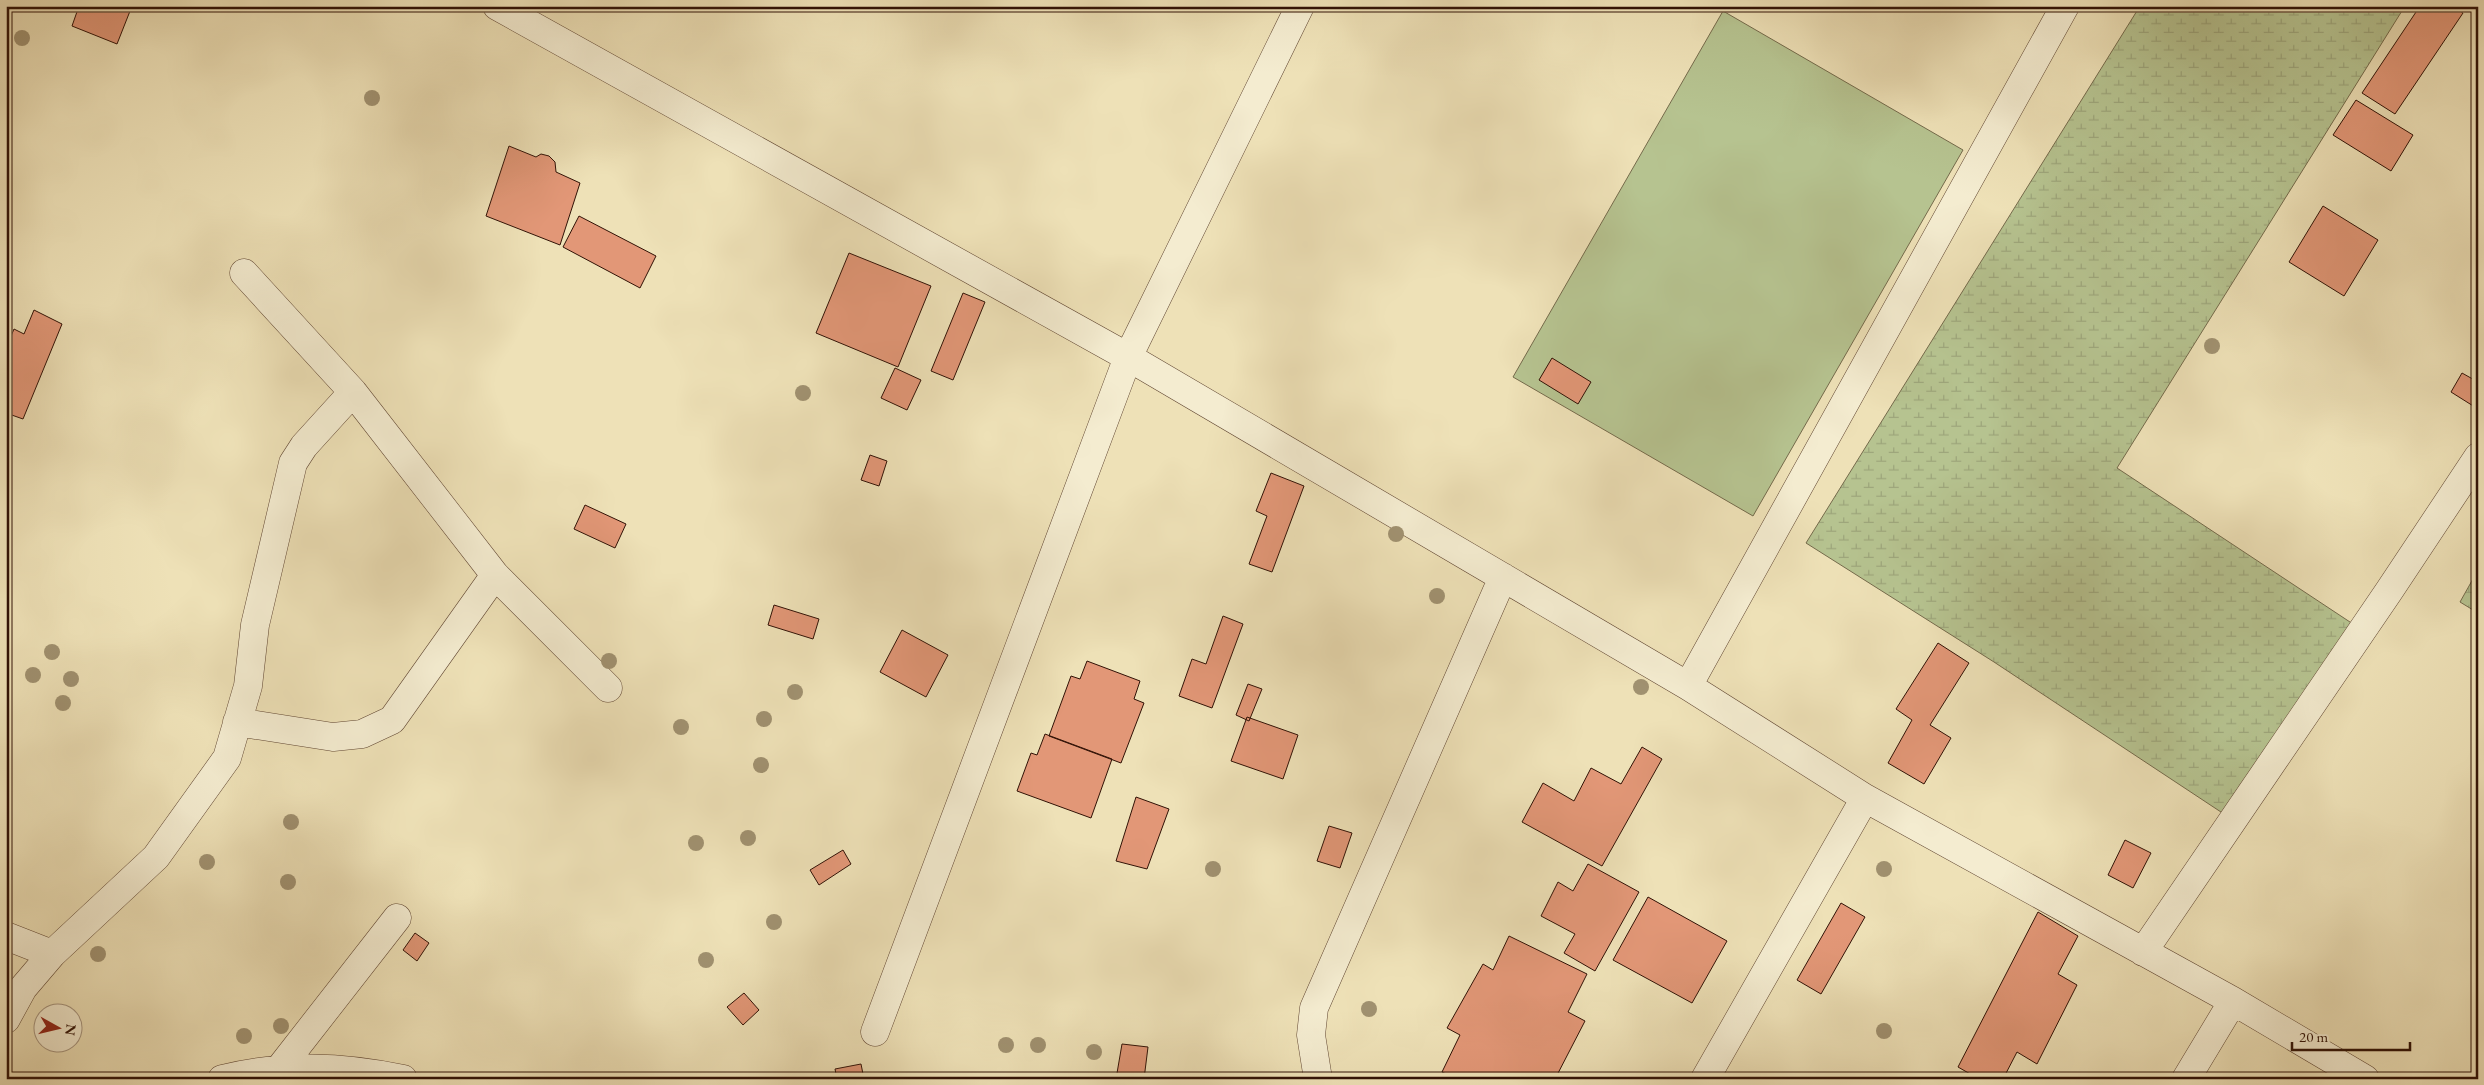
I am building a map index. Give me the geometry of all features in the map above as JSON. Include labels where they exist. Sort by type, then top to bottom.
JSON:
[{"type":"street","points":[[497,6],[1128,357],[1688,686],[1865,798],[2233,1001],[2365,1079]]},
{"type":"street","points":[[875,1032],[1128,357],[1300,6]]},
{"type":"street","points":[[1688,686],[2065,6]]},
{"type":"street","points":[[244,274],[353,392],[495,575],[608,688]]},
{"type":"street","points":[[6,1019],[23,988],[52,954],[156,857],[226,758],[248,686],[255,626],[293,463],[304,446],[353,392]]},
{"type":"street","points":[[2143,952],[2389,592],[2478,457]]},
{"type":"street","points":[[237,722],[333,737],[362,734],[392,720],[495,575]]},
{"type":"street","points":[[1318,1079],[1311,1036],[1314,1008],[1503,577]]},
{"type":"street","points":[[1705,1079],[1865,798]]},
{"type":"street","points":[[280,1068],[397,918]]},
{"type":"street","points":[[6,936],[52,954]]},
{"type":"street","points":[[2186,1079],[2233,1001]]},
{"type":"street","points":[[222,1079],[280,1068],[358,1070],[403,1079]]},
{"type":"green space","points":[[2140,6],[2405,6],[2117,468],[2353,624],[2227,816],[1994,662],[1806,543]]},
{"type":"green space","points":[[1723,11],[1963,150],[1753,516],[1513,377]]},
{"type":"green space","points":[[2478,570],[2478,613],[2460,602]]},
{"type":"building","points":[[79,6],[132,6],[117,44],[72,26]]},
{"type":"building","points":[[2420,6],[2452,6],[2463,13],[2395,114],[2362,93]]},
{"type":"building","points":[[2356,100],[2413,135],[2391,171],[2333,135]]},
{"type":"building","points":[[509,146],[536,157],[541,154],[549,156],[555,162],[556,172],[580,183],[560,245],[486,216]]},
{"type":"building","points":[[2323,206],[2378,240],[2344,296],[2289,262]]},
{"type":"building","points":[[579,216],[656,256],[640,288],[563,247]]},
{"type":"building","points":[[849,253],[931,286],[898,367],[816,333]]},
{"type":"building","points":[[963,293],[985,302],[953,380],[931,371]]},
{"type":"building","points":[[34,310],[62,324],[23,419],[6,413],[6,380],[10,370],[6,368],[6,348],[14,329],[24,334]]},
{"type":"building","points":[[1552,358],[1591,382],[1578,404],[1539,380]]},
{"type":"building","points":[[895,368],[921,380],[907,410],[881,398]]},
{"type":"building","points":[[2462,373],[2478,382],[2478,409],[2451,392]]},
{"type":"building","points":[[870,455],[887,461],[879,486],[861,480]]},
{"type":"building","points":[[1271,473],[1304,486],[1272,572],[1249,564],[1267,516],[1256,511]]},
{"type":"building","points":[[585,505],[626,524],[615,548],[574,529]]},
{"type":"building","points":[[774,605],[819,619],[813,639],[768,625]]},
{"type":"building","points":[[1223,616],[1243,624],[1212,708],[1179,696],[1192,659],[1206,664]]},
{"type":"building","points":[[902,630],[948,655],[926,697],[880,672]]},
{"type":"building","points":[[1938,643],[1969,663],[1930,725],[1951,738],[1924,784],[1888,763],[1912,720],[1896,709]]},
{"type":"building","points":[[1087,661],[1140,681],[1134,699],[1144,703],[1121,763],[1049,736],[1071,676],[1080,679]]},
{"type":"building","points":[[1248,684],[1262,689],[1249,721],[1236,715]]},
{"type":"building","points":[[1247,717],[1298,735],[1283,779],[1231,761]]},
{"type":"building","points":[[1045,734],[1112,759],[1091,818],[1017,791],[1031,753],[1037,755]]},
{"type":"building","points":[[1642,747],[1662,759],[1602,866],[1522,822],[1543,783],[1574,801],[1591,768],[1621,784]]},
{"type":"building","points":[[1136,797],[1169,809],[1147,869],[1116,861]]},
{"type":"building","points":[[1329,826],[1352,833],[1340,868],[1317,861]]},
{"type":"building","points":[[2125,840],[2151,853],[2133,888],[2108,875]]},
{"type":"building","points":[[843,850],[851,864],[819,885],[810,870]]},
{"type":"building","points":[[1588,864],[1639,892],[1595,971],[1564,953],[1575,934],[1541,916],[1558,882],[1573,891]]},
{"type":"building","points":[[1648,897],[1727,941],[1692,1003],[1613,960]]},
{"type":"building","points":[[1841,903],[1865,917],[1821,994],[1797,980]]},
{"type":"building","points":[[2038,912],[2078,936],[2058,974],[2077,985],[2037,1064],[2017,1052],[2003,1079],[1979,1079],[1958,1067]]},
{"type":"building","points":[[415,933],[429,943],[417,961],[403,950]]},
{"type":"building","points":[[1509,936],[1587,974],[1568,1012],[1585,1021],[1555,1079],[1456,1079],[1442,1072],[1460,1035],[1447,1028],[1483,964],[1493,970]]},
{"type":"building","points":[[744,993],[759,1010],[743,1025],[727,1007]]},
{"type":"building","points":[[1122,1044],[1148,1047],[1144,1079],[1116,1079]]},
{"type":"building","points":[[861,1064],[864,1079],[837,1079],[835,1069]]},
{"type":"building","points":[[735,1074],[775,1079],[735,1079]]}]
